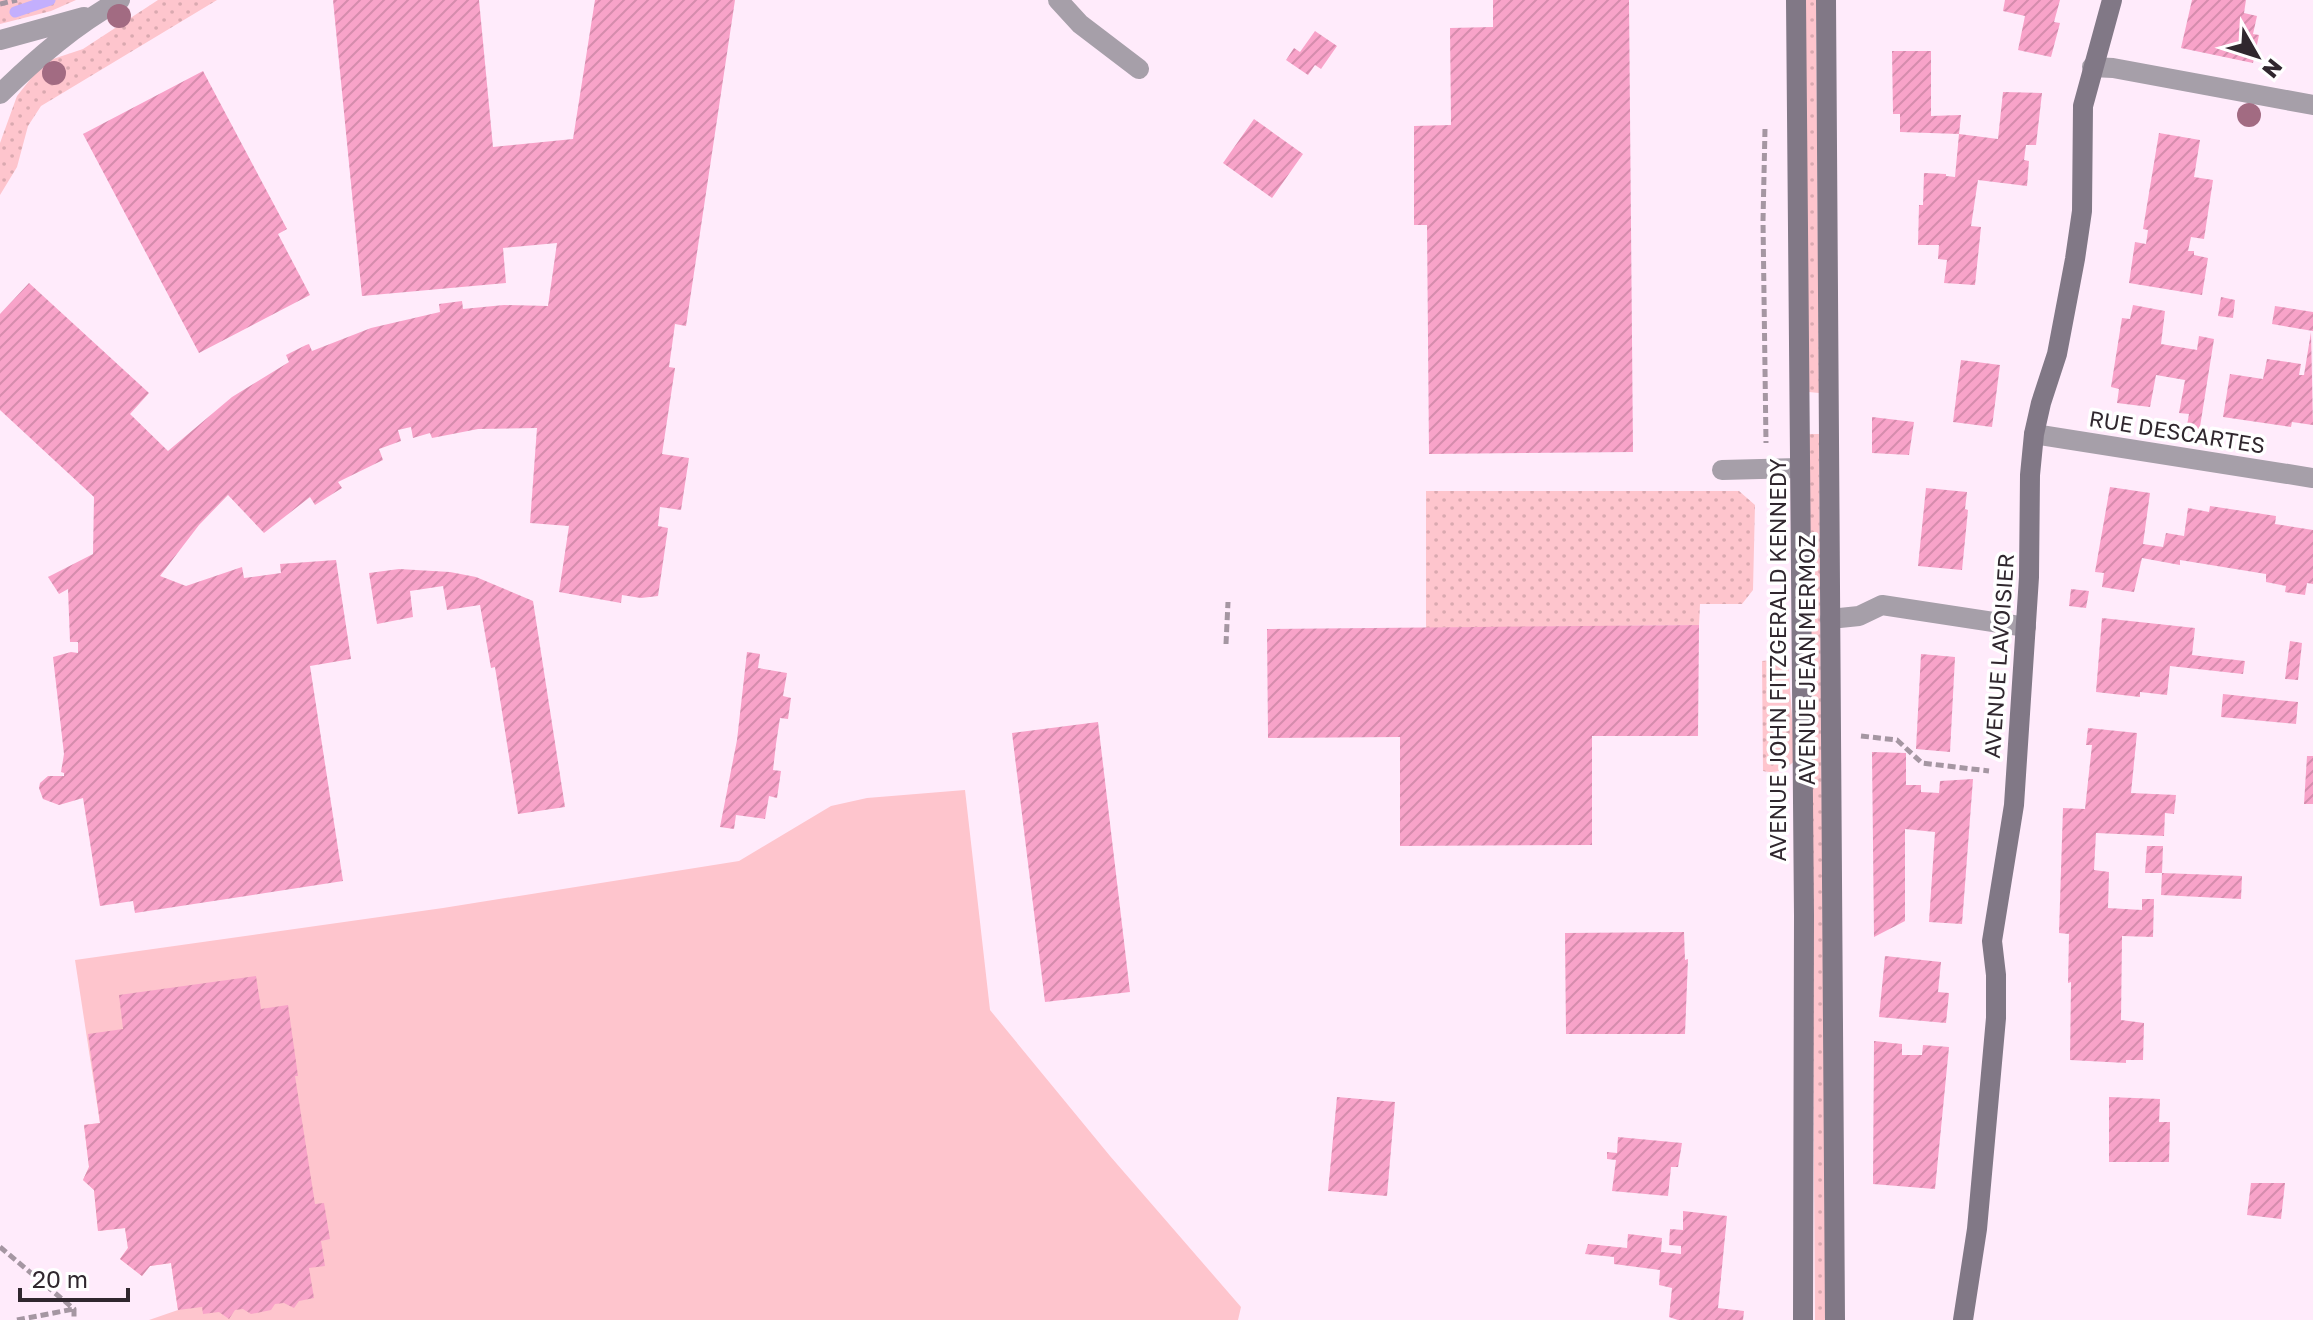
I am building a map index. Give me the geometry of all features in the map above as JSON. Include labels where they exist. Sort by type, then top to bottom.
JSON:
[{"type":"main road","name":"AVENUE JOHN FITZGERALD KENNEDY","points":[[1796,0],[1804,899],[1803,1320]]},
{"type":"main road","name":"AVENUE JEAN MERMOZ","points":[[1826,0],[1835,1320]]},
{"type":"main road","name":"AVENUE LAVOISIER","points":[[1963,1320],[1977,1229],[1996,1018],[1992,941],[2014,805],[2026,627],[2034,434],[2057,354],[2075,259],[2082,211],[2083,106],[2112,0]]},
{"type":"street","points":[[0,94],[49,49],[96,13],[120,0]]},
{"type":"street","points":[[1058,0],[1080,24],[1139,69]]},
{"type":"street","points":[[0,40],[96,13]]},
{"type":"street","points":[[2092,67],[2113,68],[2313,105]]},
{"type":"street","name":"RUE DESCARTES","points":[[2034,434],[2313,478]]},
{"type":"street","points":[[1722,470],[1800,468]]},
{"type":"street","points":[[1830,619],[1859,616],[1882,605],[2026,627]]},
{"type":"path","points":[[0,4],[17,0]]},
{"type":"path","points":[[1765,119],[1766,468]]},
{"type":"path","points":[[1226,644],[1228,602]]},
{"type":"path","points":[[1861,736],[1897,740],[1922,763],[2016,773]]},
{"type":"path","points":[[0,1247],[74,1309]]},
{"type":"path","points":[[17,1320],[74,1309]]},
{"type":"path","points":[[74,1309],[74,1320]]},
{"type":"shaded area","points":[[0,0],[76,0],[51,11],[0,24]]},
{"type":"shaded area","points":[[158,0],[217,0],[41,106],[28,126],[17,167],[0,195],[0,143],[17,96],[44,62],[83,49]]},
{"type":"shaded area","points":[[1803,0],[1816,0],[1819,393],[1809,392]]},
{"type":"shaded area","points":[[1809,434],[1819,434],[1826,1320],[1815,1320]]},
{"type":"shaded area","points":[[1426,491],[1739,491],[1755,505],[1753,590],[1742,604],[1700,604],[1699,625],[1426,628]]},
{"type":"shaded area","points":[[1788,659],[1795,761],[1780,770],[1763,771],[1762,661]]},
{"type":"shaded area","points":[[965,790],[990,1010],[1110,1156],[1241,1307],[1238,1320],[149,1320],[178,1310],[171,1263],[150,1266],[142,1276],[120,1259],[128,1248],[125,1228],[98,1231],[94,1190],[83,1180],[89,1167],[84,1125],[100,1123],[75,960],[443,908],[739,861],[831,806],[867,798]]},
{"type":"building","points":[[333,0],[479,0],[493,147],[573,139],[595,0],[735,0],[686,326],[675,324],[669,367],[675,368],[662,454],[689,458],[681,510],[660,507],[658,526],[668,528],[658,596],[641,598],[622,595],[621,603],[559,592],[569,526],[530,523],[537,428],[478,429],[432,438],[430,433],[413,438],[411,427],[398,430],[401,441],[379,449],[383,460],[338,482],[342,488],[315,505],[310,497],[264,533],[228,495],[199,525],[160,576],[186,586],[242,567],[244,578],[281,573],[280,564],[336,560],[351,659],[310,666],[343,881],[135,913],[133,901],[100,906],[83,798],[59,805],[43,799],[39,788],[48,776],[64,776],[61,772],[64,754],[53,657],[78,653],[78,642],[70,642],[68,589],[59,594],[48,577],[93,554],[94,497],[0,410],[0,314],[29,283],[149,393],[130,414],[168,451],[232,397],[289,362],[286,355],[306,345],[309,344],[312,351],[371,328],[440,312],[439,304],[462,301],[463,309],[504,305],[548,306],[557,243],[503,248],[506,283],[362,296]]},
{"type":"building","points":[[1493,0],[1629,0],[1633,452],[1429,454],[1427,225],[1414,225],[1414,126],[1451,125],[1450,28],[1493,27]]},
{"type":"building","points":[[2005,0],[2060,0],[2054,22],[2060,23],[2051,57],[2018,50],[2025,16],[2003,11]]},
{"type":"building","points":[[2192,0],[2246,0],[2244,13],[2257,16],[2253,34],[2259,35],[2253,63],[2181,48]]},
{"type":"building","points":[[1315,31],[1337,46],[1321,69],[1315,65],[1308,75],[1286,60],[1294,48],[1300,52]]},
{"type":"building","points":[[1892,51],[1931,51],[1931,116],[1961,115],[1959,134],[1900,132],[1900,114],[1893,114]]},
{"type":"building","points":[[203,71],[287,229],[278,234],[310,295],[199,353],[83,134]]},
{"type":"building","points":[[2003,92],[2042,93],[2036,145],[2026,145],[2024,160],[2029,161],[2027,186],[1978,180],[1971,226],[1981,227],[1975,285],[1944,283],[1947,260],[1938,259],[1939,245],[1918,245],[1924,173],[1955,177],[1959,134],[1998,139]]},
{"type":"building","points":[[1254,119],[1303,154],[1272,198],[1223,163]]},
{"type":"building","points":[[2159,133],[2200,140],[2194,177],[2213,180],[2204,239],[2191,237],[2188,251],[2208,258],[2202,295],[2129,283],[2135,242],[2146,244],[2148,230],[2143,229]]},
{"type":"building","points":[[2221,297],[2235,300],[2233,318],[2218,316]]},
{"type":"building","points":[[2133,305],[2165,311],[2161,344],[2197,350],[2199,336],[2214,339],[2199,433],[2186,431],[2189,414],[2179,413],[2185,380],[2156,375],[2150,407],[2117,403],[2119,389],[2111,387],[2122,318],[2130,319]]},
{"type":"building","points":[[2275,306],[2313,312],[2313,331],[2272,324]]},
{"type":"building","points":[[2311,332],[2313,425],[2292,422],[2291,427],[2223,417],[2230,374],[2263,379],[2267,359],[2301,364],[2299,375],[2304,375]]},
{"type":"building","points":[[1961,360],[2000,365],[1992,427],[1953,422]]},
{"type":"building","points":[[1872,417],[1914,422],[1909,455],[1872,453]]},
{"type":"building","points":[[2110,487],[2150,493],[2143,544],[2163,547],[2166,533],[2184,536],[2188,508],[2209,512],[2210,506],[2276,516],[2275,524],[2313,530],[2313,584],[2307,583],[2305,595],[2285,592],[2286,586],[2266,582],[2266,574],[2180,560],[2180,565],[2142,558],[2134,592],[2102,587],[2104,573],[2095,572]]},
{"type":"building","points":[[1926,488],[1967,492],[1962,570],[1918,566]]},
{"type":"building","points":[[399,569],[476,577],[533,601],[565,807],[518,814],[495,667],[491,668],[480,605],[447,610],[443,586],[410,591],[413,617],[377,624],[369,573]]},
{"type":"building","points":[[2071,589],[2089,591],[2086,608],[2069,606]]},
{"type":"building","points":[[2102,618],[2195,628],[2192,655],[2245,661],[2243,674],[2170,666],[2167,695],[2140,692],[2140,697],[2096,692]]},
{"type":"building","points":[[1699,625],[1698,736],[1592,736],[1592,845],[1400,846],[1400,737],[1268,738],[1267,629]]},
{"type":"building","points":[[2290,641],[2302,643],[2298,680],[2285,679]]},
{"type":"building","points":[[747,652],[760,654],[758,668],[787,673],[783,696],[791,698],[788,719],[780,718],[776,744],[773,770],[781,771],[777,798],[769,796],[765,819],[736,815],[734,829],[720,827],[737,740]]},
{"type":"building","points":[[1921,654],[1955,657],[1950,752],[1916,749]]},
{"type":"building","points":[[2223,694],[2298,702],[2296,724],[2221,717]]},
{"type":"building","points":[[1098,722],[1130,992],[1045,1002],[1012,733]]},
{"type":"building","points":[[2088,728],[2137,733],[2131,793],[2176,795],[2174,814],[2165,813],[2164,836],[2096,833],[2094,870],[2109,872],[2108,908],[2142,910],[2142,899],[2154,899],[2153,937],[2122,936],[2121,1020],[2144,1023],[2143,1060],[2126,1060],[2126,1063],[2070,1060],[2069,934],[2059,933],[2063,808],[2085,809],[2092,745],[2086,745]]},
{"type":"building","points":[[1872,752],[1906,753],[1906,785],[1921,785],[1921,792],[1939,793],[1940,781],[1973,779],[1962,924],[1929,922],[1935,832],[1905,829],[1905,921],[1874,937]]},
{"type":"building","points":[[2307,756],[2313,756],[2313,804],[2304,804]]},
{"type":"building","points":[[2147,846],[2163,846],[2162,873],[2145,873]]},
{"type":"building","points":[[2162,873],[2242,876],[2241,899],[2161,895]]},
{"type":"building","points":[[1684,932],[1685,960],[1688,959],[1685,1034],[1566,1034],[1565,933]]},
{"type":"building","points":[[1885,956],[1941,962],[1938,992],[1949,993],[1946,1023],[1879,1017]]},
{"type":"building","points":[[256,976],[261,1009],[288,1005],[298,1076],[295,1076],[315,1204],[324,1203],[330,1239],[321,1241],[325,1266],[309,1268],[314,1298],[299,1301],[294,1308],[284,1303],[275,1304],[271,1310],[251,1314],[243,1309],[235,1310],[229,1319],[219,1312],[203,1314],[202,1307],[178,1310],[171,1263],[150,1266],[142,1276],[120,1259],[128,1248],[125,1228],[98,1231],[94,1190],[83,1180],[89,1167],[84,1125],[100,1123],[88,1034],[123,1029],[119,995]]},
{"type":"building","points":[[1874,1041],[1902,1044],[1902,1055],[1922,1055],[1923,1045],[1949,1047],[1935,1189],[1873,1184]]},
{"type":"building","points":[[1337,1097],[1395,1102],[1387,1196],[1328,1191]]},
{"type":"building","points":[[2109,1097],[2160,1099],[2159,1122],[2170,1122],[2169,1162],[2109,1162]]},
{"type":"building","points":[[1618,1137],[1682,1143],[1678,1167],[1671,1167],[1668,1196],[1612,1191],[1616,1160],[1607,1159],[1607,1152],[1617,1153]]},
{"type":"building","points":[[2251,1183],[2285,1183],[2281,1219],[2247,1215]]},
{"type":"building","points":[[1683,1211],[1727,1216],[1718,1308],[1744,1311],[1743,1320],[1678,1320],[1669,1317],[1672,1288],[1659,1285],[1660,1270],[1614,1264],[1614,1257],[1585,1254],[1588,1244],[1627,1248],[1628,1234],[1662,1238],[1661,1252],[1681,1254],[1681,1246],[1669,1245],[1670,1229],[1683,1230]]},
{"type":"waterway","points":[[15,12],[50,0]]}]
